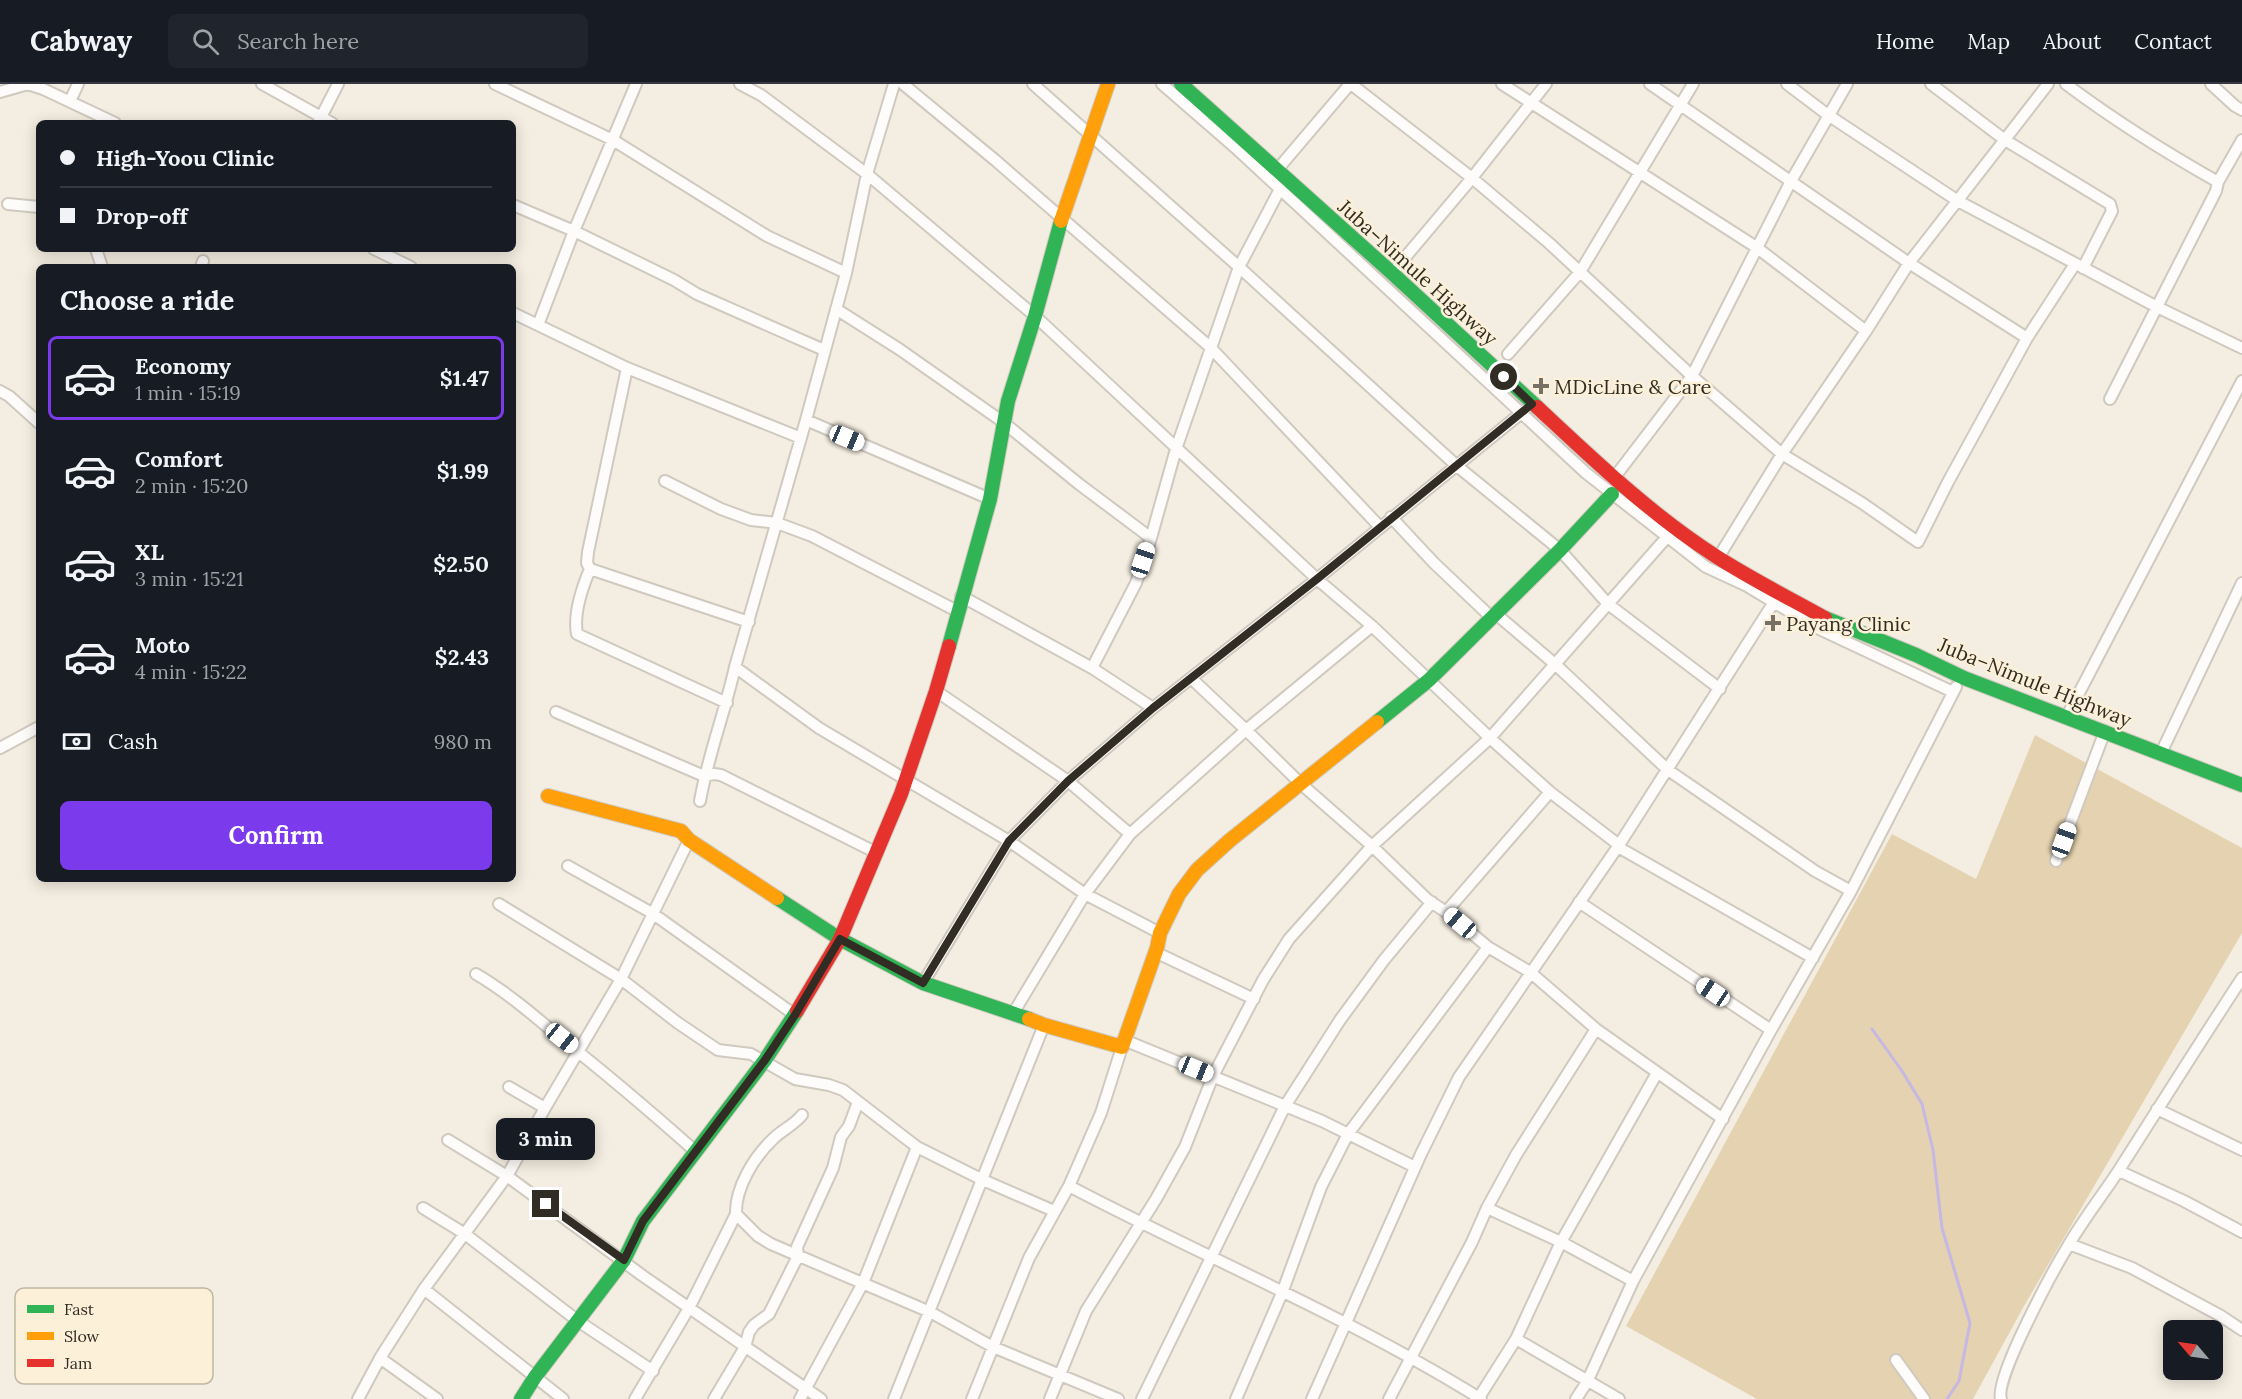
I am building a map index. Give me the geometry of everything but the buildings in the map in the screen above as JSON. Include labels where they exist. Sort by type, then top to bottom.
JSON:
[{"type":"street","points":[[0,92],[28,84],[109,120]]},
{"type":"street","points":[[70,101],[78,84]]},
{"type":"street","points":[[262,84],[319,120],[338,84]]},
{"type":"street","points":[[495,84],[613,140],[767,236],[846,273]]},
{"type":"street","points":[[538,325],[574,231],[636,84]]},
{"type":"street","points":[[740,84],[760,95],[867,174],[1035,316],[1176,449],[1317,579],[1372,626],[1550,792],[1618,846],[1813,958]]},
{"type":"street","points":[[700,801],[704,776],[727,703],[735,667],[846,273],[867,174],[894,84]]},
{"type":"street","points":[[903,84],[1210,347],[1380,527]]},
{"type":"street","points":[[1033,84],[1239,267],[1457,466],[1560,550],[1608,604],[1720,689]]},
{"type":"street","points":[[521,1399],[535,1377],[624,1260],[643,1221],[765,1060],[840,939],[906,779],[936,691],[990,499],[1004,422],[1062,219],[1108,84]]},
{"type":"street","points":[[1162,84],[1280,189],[1520,414],[1612,494],[1706,567],[1774,602],[1815,627],[1953,692]]},
{"type":"street","name":"Juba–Nimule Highway","points":[[1181,84],[1392,273],[1614,478],[1685,535],[1718,558],[1833,622],[1916,655],[1964,678],[2242,784]]},
{"type":"street","points":[[1277,170],[1350,84],[1472,178],[1782,454],[1862,503],[1918,541],[2026,338],[2079,266],[2112,211],[2110,204],[2005,140],[1931,84]]},
{"type":"street","points":[[1502,84],[1756,247],[1866,331]]},
{"type":"street","points":[[1392,273],[1472,178],[1546,84]]},
{"type":"street","points":[[1650,84],[1909,263],[2026,338]]},
{"type":"street","points":[[1508,354],[1580,272],[1694,84]]},
{"type":"street","points":[[1787,84],[1828,115],[1958,201],[2157,307],[2242,348]]},
{"type":"street","points":[[1614,478],[1692,376],[1791,181],[1848,84]]},
{"type":"street","points":[[1718,558],[1782,454],[1866,331],[1909,263],[2048,84]]},
{"type":"street","points":[[2066,84],[2102,112],[2218,182]]},
{"type":"street","points":[[2211,84],[2242,110]]},
{"type":"street","points":[[2110,399],[2216,191],[2218,182],[2242,140]]},
{"type":"street","points":[[1092,668],[1136,583],[1176,449],[1239,267],[1280,189]]},
{"type":"street","points":[[8,204],[36,207]]},
{"type":"street","points":[[516,206],[574,231],[674,280],[697,294],[824,350]]},
{"type":"street","points":[[380,252],[405,264]]},
{"type":"street","points":[[836,309],[899,349],[1004,422],[1079,484],[1151,537]]},
{"type":"street","points":[[516,314],[627,368],[801,438]]},
{"type":"street","points":[[627,368],[587,563],[590,569],[749,622]]},
{"type":"street","points":[[2067,717],[2242,381]]},
{"type":"street","points":[[0,391],[9,396],[36,420]]},
{"type":"street","points":[[923,983],[1009,841],[1068,781],[1153,708],[1317,579],[1532,404]]},
{"type":"street","points":[[806,420],[990,499]]},
{"type":"street","points":[[665,481],[721,509],[751,520],[777,523],[812,536],[957,611]]},
{"type":"street","points":[[972,1399],[1029,1258],[1069,1186],[1101,1113],[1160,933],[1179,894],[1197,870],[1229,841],[1429,680],[1560,550],[1612,494]]},
{"type":"street","points":[[1391,517],[1434,563],[1494,616],[1556,665],[1668,770],[1815,871],[1851,891]]},
{"type":"street","points":[[1050,1399],[1086,1311],[1185,1147],[1213,1076],[1289,939],[1372,846],[1490,738],[1668,537]]},
{"type":"street","points":[[590,569],[583,585],[578,610],[577,634],[727,703]]},
{"type":"street","points":[[2161,753],[2242,583]]},
{"type":"street","points":[[961,596],[1092,668],[1153,708]]},
{"type":"street","points":[[1312,1399],[1415,1167],[1459,1077],[1618,846],[1774,602]]},
{"type":"street","points":[[1014,1012],[1085,894],[1130,834],[1246,729],[1372,626]]},
{"type":"street","points":[[735,667],[819,728],[1009,841],[1085,894],[1160,933]]},
{"type":"street","points":[[1576,1399],[1587,1382],[1633,1281],[1771,1030],[1851,891],[1953,692],[1964,678]]},
{"type":"street","points":[[1191,679],[1300,783],[1432,902],[1488,947],[1530,972],[1596,1029],[1723,1119]]},
{"type":"street","points":[[936,691],[1068,781],[1130,834]]},
{"type":"street","points":[[556,712],[704,776],[721,775],[877,853]]},
{"type":"street","points":[[0,748],[36,729]]},
{"type":"street","points":[[2056,861],[2104,731]]},
{"type":"street","points":[[1446,912],[1550,792]]},
{"type":"street","points":[[548,796],[681,831],[689,840],[840,939],[923,983],[1014,1012],[1044,1025],[1123,1043],[1213,1076],[1348,1134],[1415,1167]]},
{"type":"street","points":[[358,1399],[380,1358],[424,1289],[507,1176],[621,979],[689,840]]},
{"type":"street","points":[[568,866],[652,913],[795,1015]]},
{"type":"street","points":[[1142,1399],[1285,1106],[1340,1020],[1384,960],[1432,902]]},
{"type":"street","points":[[1579,902],[1771,1030]]},
{"type":"street","points":[[500,904],[621,979],[678,1023],[718,1050],[748,1054],[765,1060],[795,1079],[829,1084],[843,1090],[917,1147],[983,1180],[1054,1211]]},
{"type":"street","points":[[1236,1399],[1282,1293],[1321,1187],[1348,1134],[1488,947]]},
{"type":"street","points":[[1155,952],[1254,999]]},
{"type":"street","points":[[476,974],[496,985],[648,1109],[694,1151]]},
{"type":"street","points":[[2000,1398],[2000,1387],[2006,1370],[2069,1244],[2119,1171],[2242,978]]},
{"type":"street","points":[[894,1399],[1044,1025]]},
{"type":"street","points":[[1389,1399],[1516,1155],[1596,1029]]},
{"type":"street","points":[[1069,1186],[1140,1224],[1347,1323],[1411,1357],[1479,1399],[1516,1340],[1561,1242],[1657,1073]]},
{"type":"street","points":[[509,1087],[545,1108]]},
{"type":"street","points":[[714,1399],[746,1347],[749,1332],[754,1325],[769,1314],[798,1256],[797,1247],[833,1167],[841,1137],[849,1126],[858,1102]]},
{"type":"street","points":[[2157,1109],[2242,1150]]},
{"type":"street","points":[[635,1399],[689,1308],[736,1214],[737,1197],[742,1183],[757,1159],[775,1137],[802,1115]]},
{"type":"street","points":[[448,1140],[507,1176],[689,1308],[820,1399]]},
{"type":"street","points":[[800,1399],[863,1283],[917,1147]]},
{"type":"street","points":[[2119,1171],[2184,1201],[2242,1232]]},
{"type":"street","points":[[423,1208],[465,1234],[578,1322],[653,1371]]},
{"type":"street","points":[[1487,1208],[1561,1242],[1633,1281]]},
{"type":"street","points":[[736,1214],[758,1236],[798,1256],[930,1312],[993,1347],[1118,1399]]},
{"type":"street","points":[[2069,1244],[2132,1268],[2213,1311],[2242,1330]]},
{"type":"street","points":[[424,1289],[563,1399]]},
{"type":"street","points":[[1516,1340],[1619,1399]]},
{"type":"street","points":[[380,1358],[437,1399]]},
{"type":"street","points":[[1896,1360],[1924,1399]]},
{"type":"shaded area","points":[[2035,735],[2242,848],[2242,933],[2024,1306],[1973,1399],[1757,1399],[1626,1326],[1892,834],[1976,879]]},
{"type":"waterway","points":[[1872,1029],[1922,1104],[1933,1150],[1942,1228],[1970,1323],[1959,1381],[1947,1399]]},
{"type":"traffic: fast","points":[[1181,84],[1392,273],[1537,407]]},
{"type":"traffic: fast","points":[[949,646],[990,499],[1008,401],[1035,316],[1061,221]]},
{"type":"traffic: fast","points":[[1377,722],[1429,680],[1560,550],[1612,494]]},
{"type":"traffic: fast","points":[[1825,618],[1916,655],[1964,678],[2242,785]]},
{"type":"traffic: fast","points":[[777,898],[840,939],[923,983],[1029,1019]]},
{"type":"traffic: fast","points":[[521,1399],[535,1377],[624,1260],[643,1221],[765,1060],[797,1011]]},
{"type":"traffic: slow","points":[[1061,221],[1108,84]]},
{"type":"traffic: slow","points":[[1029,1019],[1122,1047],[1157,948],[1160,933],[1179,894],[1197,870],[1229,841],[1377,722]]},
{"type":"traffic: slow","points":[[548,796],[681,831],[689,840],[777,898]]},
{"type":"traffic: jam","points":[[1537,407],[1624,486],[1693,541],[1743,573],[1825,618]]},
{"type":"traffic: jam","points":[[797,1011],[840,939],[901,794],[949,646]]},
{"type":"place","name":"MDicLine & Care","points":[[1541,386]]},
{"type":"place","name":"Payang Clinic","points":[[1773,623]]},
{"type":"route","points":[[546,1204],[624,1260],[643,1221],[765,1060],[840,939],[923,983],[1009,841],[1068,781],[1153,708],[1317,579],[1532,404],[1504,377]]}]
